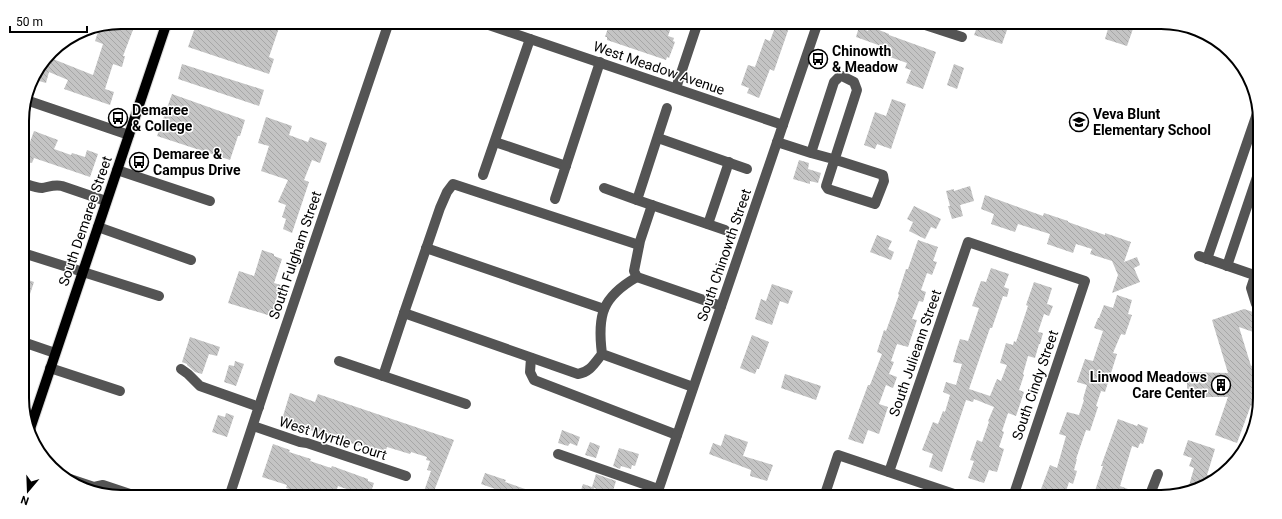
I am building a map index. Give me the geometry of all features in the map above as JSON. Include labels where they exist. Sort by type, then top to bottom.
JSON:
[{"type":"main road","name":"South Demaree Street","points":[[32,421],[165,29]]},
{"type":"street","name":"South Fulgham Street","points":[[231,490],[387,29]]},
{"type":"street","name":"West Meadow Avenue","points":[[502,29],[783,125]]},
{"type":"street","points":[[676,88],[696,29]]},
{"type":"street","name":"South Chinowth Street","points":[[658,490],[816,29]]},
{"type":"street","points":[[937,29],[962,37]]},
{"type":"street","points":[[483,175],[530,39]]},
{"type":"street","points":[[554,199],[600,62]]},
{"type":"street","points":[[777,142],[810,153],[833,159],[883,175],[884,181],[875,204],[828,189],[826,186],[833,159],[857,90],[854,82],[842,76],[834,82],[810,153]]},
{"type":"street","points":[[31,102],[129,135]]},
{"type":"street","points":[[637,200],[667,108]]},
{"type":"street","points":[[1253,124],[1203,258],[1253,275]]},
{"type":"street","points":[[658,138],[747,169]]},
{"type":"street","points":[[495,142],[566,166]]},
{"type":"street","points":[[708,224],[729,162]]},
{"type":"street","points":[[117,170],[210,201]]},
{"type":"street","points":[[383,376],[440,208],[447,192],[453,184],[639,245]]},
{"type":"street","points":[[29,185],[37,188],[56,185],[62,186],[106,201]]},
{"type":"street","points":[[604,188],[725,230]]},
{"type":"street","points":[[1227,266],[1253,189]]},
{"type":"street","points":[[652,205],[639,245],[634,271],[637,277],[721,306]]},
{"type":"street","points":[[98,227],[191,260]]},
{"type":"street","name":"South Cindy Street","points":[[968,242],[1085,281],[1015,490]]},
{"type":"street","name":"South Julieann Street","points":[[889,472],[968,242]]},
{"type":"street","points":[[426,248],[604,309]]},
{"type":"street","points":[[29,255],[159,296]]},
{"type":"street","points":[[404,313],[578,374],[586,373],[602,354],[600,338],[602,316],[605,306],[624,284],[637,277]]},
{"type":"street","points":[[1253,282],[1250,288],[1253,296]]},
{"type":"street","points":[[29,344],[55,353]]},
{"type":"street","points":[[602,354],[693,388]]},
{"type":"street","points":[[531,358],[530,372],[534,380],[677,435]]},
{"type":"street","points":[[339,361],[466,404]]},
{"type":"street","points":[[50,368],[120,392]]},
{"type":"street","points":[[181,368],[200,386],[259,407]]},
{"type":"street","name":"West Myrtle Court","points":[[253,426],[406,476]]},
{"type":"street","points":[[558,454],[649,490]]},
{"type":"street","points":[[826,490],[838,455],[942,490]]},
{"type":"street","points":[[1152,490],[1158,474]]},
{"type":"street","points":[[97,486],[103,485],[118,490]]},
{"type":"building","points":[[115,29],[133,29],[123,56],[125,56],[122,67],[113,64],[105,89],[114,92],[110,105],[64,89],[68,80],[49,72],[46,83],[39,81],[53,59],[93,75],[103,44],[95,41],[98,32]]},
{"type":"building","points":[[194,29],[279,29],[269,57],[274,59],[269,74],[188,47]]},
{"type":"building","points":[[608,29],[670,29],[668,36],[674,38],[673,41],[675,42],[669,58],[667,57],[666,60],[607,40],[607,37],[605,37]]},
{"type":"building","points":[[774,29],[789,29],[774,71],[770,69],[759,98],[747,93],[749,88],[741,85],[748,65],[755,67],[765,39],[770,41]]},
{"type":"building","points":[[858,29],[868,31],[868,29],[876,29],[936,52],[923,89],[906,83],[911,70],[905,68],[907,63],[890,57],[892,50],[856,37]]},
{"type":"building","points":[[976,29],[1007,30],[1002,44],[974,35]]},
{"type":"building","points":[[1108,29],[1133,29],[1127,46],[1105,39]]},
{"type":"building","points":[[182,64],[264,90],[259,106],[178,79]]},
{"type":"building","points":[[954,64],[964,68],[957,89],[947,85]]},
{"type":"building","points":[[172,94],[245,120],[230,160],[157,136]]},
{"type":"building","points":[[892,99],[906,104],[891,149],[877,144],[875,149],[864,145],[875,112],[886,116]]},
{"type":"building","points":[[266,117],[292,126],[289,135],[308,142],[310,137],[327,143],[320,163],[312,160],[304,180],[309,182],[292,233],[283,229],[286,219],[282,217],[286,205],[278,202],[288,180],[261,171],[269,146],[258,143]]},
{"type":"building","points":[[34,131],[58,140],[54,149],[71,155],[72,153],[85,157],[87,150],[98,154],[90,177],[34,158],[32,163],[29,162],[30,142]]},
{"type":"building","points":[[799,160],[809,163],[808,169],[821,173],[818,183],[810,181],[810,184],[793,179]]},
{"type":"building","points":[[970,186],[974,201],[960,205],[963,216],[952,219],[946,191],[954,189],[954,191]]},
{"type":"building","points":[[985,195],[1043,216],[1044,213],[1105,235],[1105,233],[1131,242],[1124,262],[1137,257],[1140,265],[1134,268],[1140,282],[1112,293],[1118,275],[1112,261],[1090,254],[1092,249],[1076,244],[1073,253],[1047,244],[1050,234],[1018,224],[1015,232],[991,224],[994,214],[981,209]]},
{"type":"building","points":[[914,206],[941,219],[936,229],[931,227],[925,239],[909,231],[913,222],[907,219]]},
{"type":"building","points":[[877,235],[892,241],[888,249],[894,252],[891,260],[870,252]]},
{"type":"building","points":[[918,240],[938,247],[933,261],[937,262],[932,275],[927,273],[921,290],[926,292],[923,302],[919,301],[912,319],[917,320],[908,347],[897,344],[891,361],[894,362],[889,374],[897,377],[893,388],[886,385],[879,404],[888,407],[879,434],[868,430],[863,444],[848,439],[868,385],[870,385],[882,354],[877,352],[884,330],[886,331],[899,295],[898,294],[906,269],[908,269]]},
{"type":"building","points":[[262,250],[274,254],[274,256],[282,259],[274,283],[281,285],[271,316],[228,303],[239,271],[254,276]]},
{"type":"building","points":[[991,268],[1009,274],[1004,287],[1009,289],[1007,297],[1003,296],[992,328],[990,328],[969,389],[990,396],[997,379],[1001,381],[1007,365],[1000,363],[1006,343],[1013,345],[1014,341],[1016,342],[1034,282],[1052,288],[1047,304],[1053,306],[1049,316],[1044,314],[1038,332],[1043,333],[1035,358],[1028,356],[1019,390],[1024,392],[1016,416],[1008,413],[999,447],[1004,449],[997,472],[989,470],[984,483],[968,478],[974,461],[970,460],[977,440],[982,442],[994,407],[974,399],[973,402],[966,400],[942,472],[929,467],[933,454],[922,450],[933,422],[938,424],[943,411],[945,412],[950,395],[943,392],[946,382],[956,385],[962,364],[953,362],[957,348],[960,339],[968,341],[979,308],[972,306],[981,281],[986,282]]},
{"type":"building","points":[[29,280],[34,282],[29,297]]},
{"type":"building","points":[[772,284],[793,291],[788,304],[780,301],[772,325],[755,319],[761,299],[766,301]]},
{"type":"building","points":[[1117,295],[1132,300],[1128,314],[1132,315],[1125,335],[1121,334],[1113,353],[1117,354],[1105,392],[1101,391],[1096,406],[1098,407],[1090,431],[1086,430],[1076,459],[1074,470],[1077,471],[1073,484],[1069,482],[1066,490],[1041,489],[1050,465],[1057,468],[1066,436],[1059,434],[1067,412],[1079,415],[1084,400],[1087,385],[1077,382],[1085,359],[1093,361],[1103,331],[1094,328],[1104,305],[1113,308]]},
{"type":"building","name":"Linwood Meadows Care Center","points":[[1244,309],[1253,312],[1253,332],[1239,327],[1251,366],[1253,365],[1253,404],[1253,406],[1251,405],[1237,443],[1215,435],[1228,397],[1187,397],[1187,372],[1228,373],[1212,320]]},
{"type":"building","points":[[752,335],[769,342],[759,369],[757,369],[755,374],[740,368]]},
{"type":"building","points":[[190,337],[220,347],[217,356],[209,354],[202,374],[195,372],[187,364],[182,362]]},
{"type":"building","points":[[235,361],[244,364],[236,386],[224,382],[229,365],[234,366]]},
{"type":"building","points":[[785,374],[821,386],[816,400],[781,388]]},
{"type":"building","points":[[290,393],[315,402],[318,394],[454,440],[434,490],[424,490],[431,471],[427,470],[430,461],[426,460],[427,457],[411,452],[410,454],[387,447],[385,453],[378,450],[378,452],[341,440],[341,438],[320,431],[319,433],[298,426],[296,431],[280,426]]},
{"type":"building","points":[[226,413],[234,416],[227,437],[212,432],[218,415],[225,417]]},
{"type":"building","points":[[1118,419],[1137,426],[1138,424],[1148,428],[1143,444],[1140,443],[1138,448],[1132,446],[1120,486],[1128,490],[1095,490],[1103,466],[1101,466]]},
{"type":"building","points":[[562,430],[580,437],[577,446],[570,443],[568,446],[558,443]]},
{"type":"building","points":[[725,434],[748,442],[743,456],[773,465],[767,481],[750,476],[751,470],[709,454],[713,443],[721,446]]},
{"type":"building","points":[[1188,440],[1215,449],[1207,475],[1210,476],[1189,486],[1194,468],[1189,466],[1192,458],[1183,455]]},
{"type":"building","points":[[590,442],[600,446],[596,458],[585,455]]},
{"type":"building","points":[[273,444],[290,450],[289,452],[311,459],[310,461],[331,468],[332,466],[368,479],[368,481],[374,483],[372,489],[376,490],[349,490],[338,486],[337,490],[292,490],[286,488],[287,485],[262,477]]},
{"type":"building","points":[[619,448],[639,454],[635,466],[632,465],[631,469],[621,466],[620,469],[613,466]]},
{"type":"building","points":[[485,473],[506,480],[505,482],[525,489],[498,490],[481,484]]},
{"type":"building","points":[[596,474],[616,481],[613,490],[600,490],[594,488],[593,490],[581,490],[583,484],[592,487]]},
{"type":"place","name":"Chinowth & Meadow","points":[[818,59]]},
{"type":"place","name":"Demaree & College","points":[[118,118]]},
{"type":"place","name":"Veva Blunt Elementary School","points":[[1079,122]]},
{"type":"place","name":"Demaree & Campus Drive","points":[[139,162]]},
{"type":"place","name":"Linwood Meadows Care Center","points":[[1221,385]]}]
